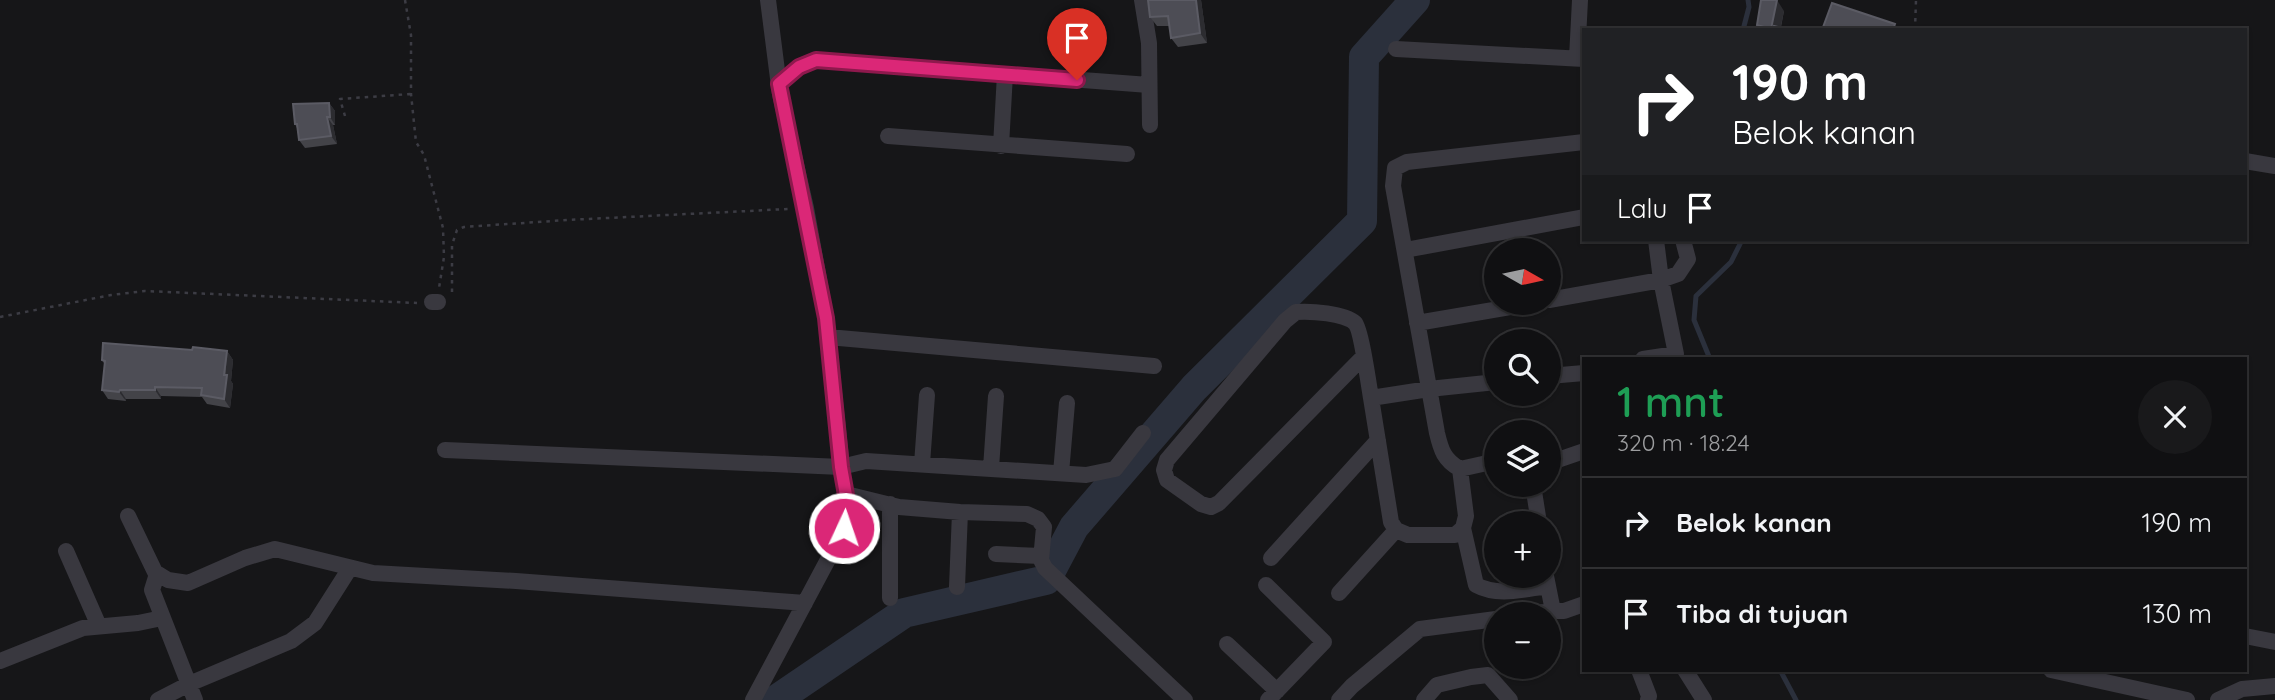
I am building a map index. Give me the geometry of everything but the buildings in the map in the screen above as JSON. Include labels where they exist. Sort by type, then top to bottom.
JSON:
[{"type":"street","points":[[754,700],[844,528],[846,495],[826,318],[779,84],[768,0]]},
{"type":"street","points":[[1142,0],[1149,43],[1150,125]]},
{"type":"street","points":[[1396,49],[1580,59],[1580,0]]},
{"type":"street","points":[[779,84],[799,67],[816,60],[1150,85]]},
{"type":"street","points":[[1001,146],[1005,75]]},
{"type":"street","points":[[888,136],[1128,154]]},
{"type":"street","points":[[1484,464],[1460,469],[1450,464],[1443,454],[1393,186],[1395,168],[1407,162],[1582,142]]},
{"type":"street","points":[[2247,161],[2275,166]]},
{"type":"street","points":[[1405,250],[1582,218]]},
{"type":"street","points":[[1656,242],[1676,356]]},
{"type":"street","points":[[1561,298],[1661,280],[1678,274],[1688,259],[1684,242]]},
{"type":"street","points":[[1364,356],[1219,503],[1211,507],[1201,504],[1167,480],[1164,470],[1167,460],[1285,321],[1296,312],[1326,313],[1353,321],[1358,326],[1364,356],[1391,522],[1396,530],[1408,535],[1455,535],[1463,528]]},
{"type":"street","points":[[1418,323],[1484,312]]},
{"type":"street","points":[[828,337],[1154,366]]},
{"type":"street","points":[[1561,375],[1582,373]]},
{"type":"street","points":[[1371,398],[1484,383]]},
{"type":"street","points":[[922,464],[928,395]]},
{"type":"street","points":[[991,468],[996,396]]},
{"type":"street","points":[[1061,473],[1067,403]]},
{"type":"street","points":[[445,450],[841,467],[866,461],[1086,475],[1115,469],[1143,433]]},
{"type":"street","points":[[1271,558],[1378,440]]},
{"type":"street","points":[[1561,459],[1582,452]]},
{"type":"street","points":[[1460,469],[1465,516],[1463,528],[1476,585],[1487,591],[1501,593],[1520,588]]},
{"type":"street","points":[[846,495],[890,504],[960,512],[1027,514],[1038,519],[1044,527],[1041,556],[1045,568],[1185,700]]},
{"type":"street","points":[[890,504],[890,598]]},
{"type":"street","points":[[957,587],[960,512]]},
{"type":"street","points":[[128,516],[158,573],[168,580],[188,583],[244,558],[275,549],[373,573],[805,603]]},
{"type":"street","points":[[1339,593],[1396,530]]},
{"type":"street","points":[[65,551],[99,626]]},
{"type":"street","points":[[996,554],[1041,556]]},
{"type":"street","points":[[158,700],[291,641],[314,622],[350,568]]},
{"type":"street","points":[[158,573],[152,590],[195,700]]},
{"type":"street","points":[[1227,644],[1272,695],[1324,642],[1266,585]]},
{"type":"street","points":[[1561,611],[1582,605]]},
{"type":"street","points":[[0,661],[83,628],[162,618]]},
{"type":"street","points":[[1339,700],[1420,629],[1484,621]]},
{"type":"street","points":[[2247,636],[2275,642]]},
{"type":"street","points":[[1640,672],[1649,695],[1648,700]]},
{"type":"street","points":[[1686,672],[1704,700]]},
{"type":"street","points":[[2061,672],[2187,700]]},
{"type":"street","points":[[1424,700],[1437,685],[1488,675],[1510,700]]},
{"type":"street","points":[[2218,700],[2242,689],[2275,686]]},
{"type":"path","points":[[405,0],[411,35],[411,94],[416,142],[424,155],[443,235],[440,300]]},
{"type":"path","points":[[1915,28],[1916,0]]},
{"type":"path","points":[[345,116],[340,99],[411,94]]},
{"type":"path","points":[[440,300],[453,239],[457,230],[464,227],[806,208]]},
{"type":"path","points":[[0,317],[145,291],[385,303],[440,300]]},
{"type":"waterway","points":[[776,700],[904,613],[1046,580],[1074,527],[1194,388],[1362,221],[1364,57],[1415,0]]},
{"type":"waterway","points":[[1744,28],[1748,0]]},
{"type":"waterway","points":[[1709,357],[1694,320],[1696,296],[1731,262],[1741,242]]},
{"type":"waterway","points":[[1781,672],[1796,700]]},
{"type":"route","points":[[844,528],[846,495],[826,318],[779,84],[799,67],[816,60],[1077,80]]}]
